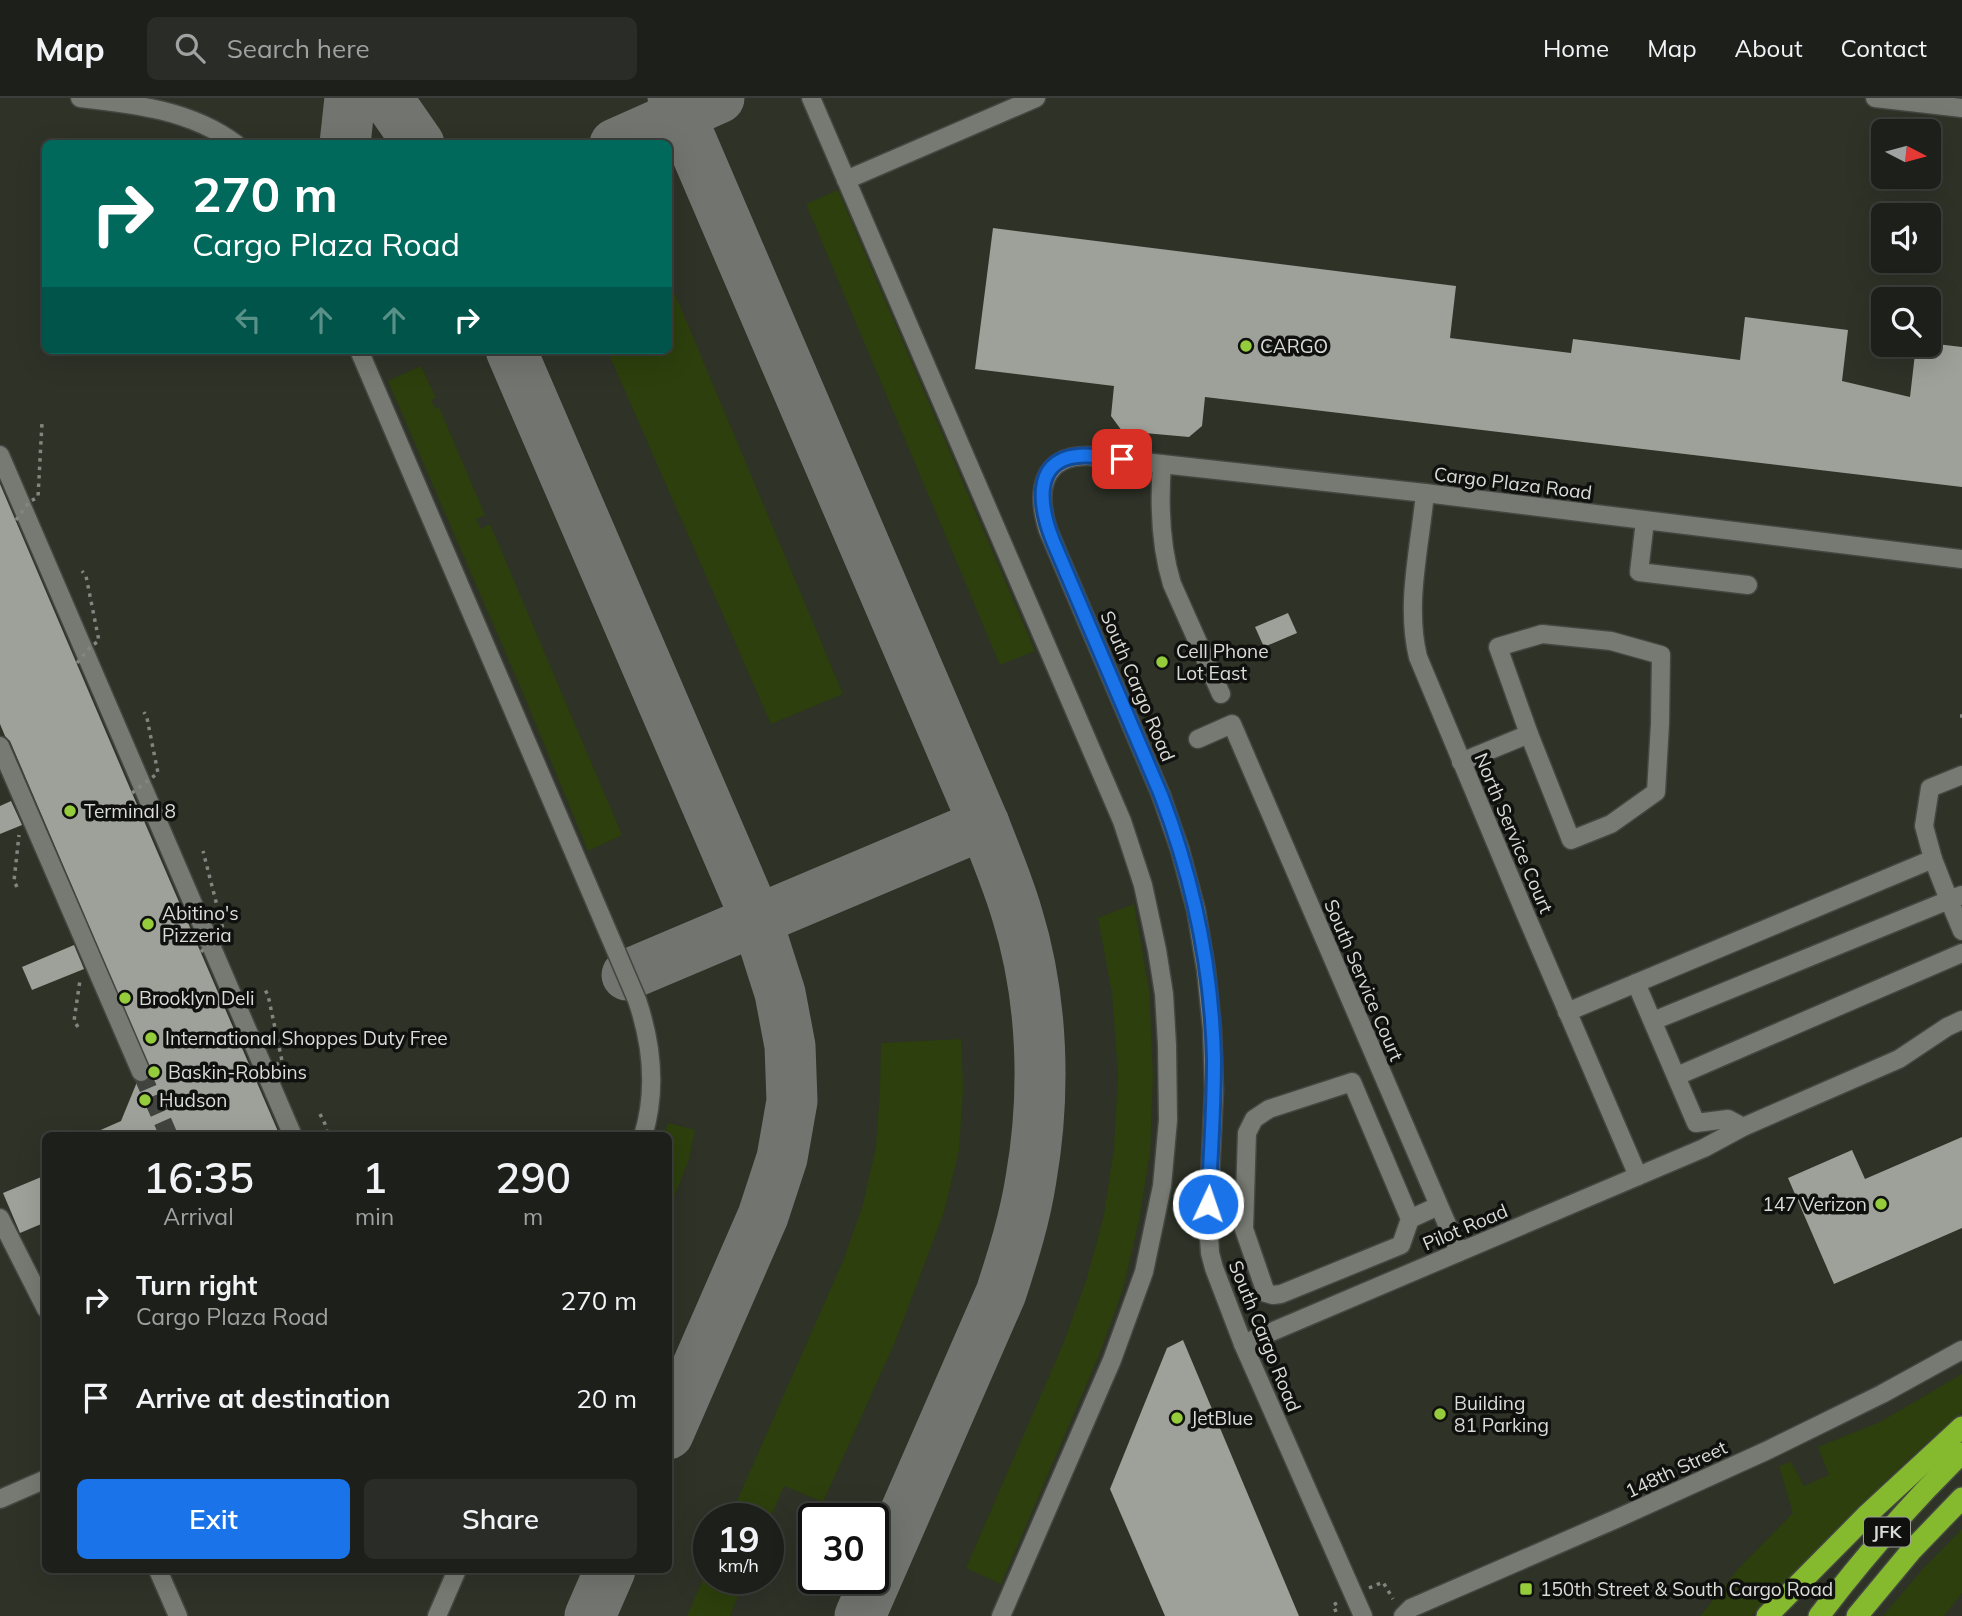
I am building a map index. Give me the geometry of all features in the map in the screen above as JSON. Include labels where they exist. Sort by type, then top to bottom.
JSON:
[{"type":"highway","points":[[1766,1616],[1868,1514],[1962,1427]]},
{"type":"highway","name":"JFK","points":[[1819,1616],[1901,1515],[1962,1453]]},
{"type":"highway","name":"JFK","points":[[1857,1616],[1911,1551],[1962,1498]]},
{"type":"street","points":[[80,98],[131,104],[171,113],[207,126],[230,140]]},
{"type":"street","points":[[811,98],[1122,821],[1143,885],[1164,994],[1168,1120],[1162,1186],[1144,1272],[1112,1360],[1001,1616]]},
{"type":"street","points":[[846,180],[1035,98]]},
{"type":"street","points":[[1875,98],[1962,108]]},
{"type":"street","points":[[361,354],[637,1000],[644,1020],[652,1064],[650,1108],[644,1132]]},
{"type":"street","points":[[0,455],[291,1132]]},
{"type":"street","name":"Cargo Plaza Road","points":[[1059,461],[1069,457],[1088,456],[1162,464],[1425,493],[1962,559]]},
{"type":"street","name":"South Cargo Road","points":[[1059,461],[1043,484],[1044,517],[1161,795],[1180,850],[1196,910],[1206,970],[1214,1059],[1208,1221],[1210,1253],[1218,1282],[1243,1344],[1363,1616]]},
{"type":"street","points":[[1162,464],[1161,520],[1168,569],[1172,584],[1221,694]]},
{"type":"street","name":"North Service Court","points":[[1425,493],[1412,606],[1415,645],[1422,671],[1638,1175]]},
{"type":"street","points":[[1645,521],[1639,572],[1748,585]]},
{"type":"street","points":[[1542,634],[1611,641],[1661,655],[1656,792],[1611,824],[1571,840],[1529,734],[1497,647],[1542,634]]},
{"type":"street","name":"South Service Court","points":[[1198,739],[1232,724],[1459,1252]]},
{"type":"street","points":[[1461,762],[1529,734]]},
{"type":"street","points":[[0,747],[141,1072]]},
{"type":"street","points":[[1962,775],[1930,788],[1924,826],[1933,859],[1956,897],[1962,931]]},
{"type":"street","points":[[1567,1012],[1933,859]]},
{"type":"street","points":[[1653,1021],[1956,897]]},
{"type":"street","points":[[1677,1076],[1962,953]]},
{"type":"street","points":[[1636,983],[1696,1123],[1728,1119],[1743,1127]]},
{"type":"street","name":"Pilot Road","points":[[1243,1344],[1704,1148],[1743,1127],[1899,1059],[1962,1020]]},
{"type":"street","points":[[1410,1219],[1352,1082],[1269,1109],[1254,1119],[1247,1133],[1244,1229],[1266,1293],[1281,1294],[1401,1245],[1410,1219],[1438,1206]]},
{"type":"street","points":[[0,1218],[39,1281]]},
{"type":"street","name":"148th Street","points":[[1403,1616],[1411,1608],[1616,1519],[1827,1422],[1962,1350]]},
{"type":"street","points":[[0,1499],[42,1481]]},
{"type":"street","points":[[159,1573],[178,1616]]},
{"type":"street","points":[[437,1616],[456,1573]]},
{"type":"path","points":[[16,520],[29,502],[38,497],[42,423]]},
{"type":"path","points":[[77,663],[91,646],[99,641],[86,576],[82,570]]},
{"type":"path","points":[[132,793],[158,773],[144,712]]},
{"type":"path","points":[[17,887],[14,881],[18,827]]},
{"type":"path","points":[[201,952],[218,931],[223,929],[203,851]]},
{"type":"path","points":[[78,1027],[74,1021],[81,978],[79,971]]},
{"type":"path","points":[[256,1080],[282,1061],[268,995],[264,988]]},
{"type":"path","points":[[320,1114],[327,1132]]},
{"type":"shaded area","points":[[0,98],[1962,98],[1962,1616],[0,1616]]},
{"type":"green space","points":[[838,190],[1035,651],[1000,665],[806,204]]},
{"type":"green space","points":[[675,294],[843,694],[771,724],[609,354],[672,354],[672,296]]},
{"type":"green space","points":[[421,366],[436,398],[431,400],[436,409],[439,407],[485,515],[476,519],[481,529],[490,524],[622,835],[588,851],[388,381]]},
{"type":"green space","points":[[1134,904],[1149,990],[1153,1076],[1150,1152],[1139,1220],[1123,1289],[1099,1355],[1001,1584],[966,1568],[1064,1342],[1087,1278],[1104,1215],[1114,1148],[1118,1075],[1112,993],[1098,918]]},
{"type":"green space","points":[[961,1039],[963,1089],[959,1150],[944,1212],[895,1342],[823,1502],[784,1486],[777,1503],[736,1503],[843,1261],[862,1208],[876,1147],[881,1043]]},
{"type":"green space","points":[[668,1123],[695,1130],[689,1159],[672,1202],[672,1132],[665,1132]]},
{"type":"green space","points":[[1962,1374],[1962,1413],[1880,1486],[1751,1616],[1700,1616],[1740,1567],[1793,1513],[1779,1466],[1791,1462],[1804,1486],[1829,1475],[1818,1447],[1880,1422]]},
{"type":"green space","points":[[1962,1529],[1962,1593],[1944,1616],[1883,1616],[1922,1570]]},
{"type":"green space","points":[[697,1594],[739,1594],[730,1616],[687,1616]]},
{"type":"building","name":"CARGO","points":[[993,228],[1456,286],[1450,338],[1571,353],[1573,339],[1740,360],[1745,317],[1848,330],[1842,381],[1910,397],[1915,357],[1941,357],[1941,345],[1962,347],[1962,487],[1205,397],[1202,426],[1189,437],[1122,431],[1111,416],[1114,386],[975,369]]},
{"type":"building","name":"Terminal 8","points":[[0,484],[278,1132],[96,1132],[121,1121],[137,1082],[146,1082],[152,1073],[10,741],[0,724]]},
{"type":"building","points":[[1288,613],[1297,633],[1264,647],[1255,627]]},
{"type":"building","points":[[11,801],[22,825],[0,834],[0,806]]},
{"type":"building","points":[[74,945],[84,969],[32,990],[22,967]]},
{"type":"building","name":"147 Verizon","points":[[1962,1137],[1962,1228],[1834,1284],[1788,1178],[1852,1150],[1865,1179]]},
{"type":"building","points":[[42,1177],[42,1224],[20,1233],[3,1193]]},
{"type":"building","name":"JetBlue","points":[[1183,1340],[1299,1616],[1165,1616],[1110,1489],[1167,1348]]},
{"type":"taxiway","points":[[345,140],[350,98]]},
{"type":"taxiway","points":[[387,98],[416,140]]},
{"type":"taxiway","points":[[673,98],[984,824],[1017,914],[1026,946],[1037,1012],[1040,1080],[1036,1146],[1014,1251],[1001,1293],[860,1616]]},
{"type":"taxiway","points":[[624,140],[719,98]]},
{"type":"taxiway","points":[[513,354],[757,921],[780,993],[790,1046],[792,1101],[782,1158],[763,1216],[672,1425]]},
{"type":"taxiway","points":[[627,975],[984,824]]},
{"type":"taxiway","points":[[590,1616],[609,1573]]},
{"type":"tunnel","points":[[141,1072],[167,1132]]},
{"type":"place","name":"CARGO","points":[[1246,346]]},
{"type":"place","name":"Cell Phone Lot East","points":[[1162,662]]},
{"type":"place","name":"Terminal 8","points":[[70,811]]},
{"type":"place","name":"Abitino's Pizzeria","points":[[148,924]]},
{"type":"place","name":"Brooklyn Deli","points":[[125,998]]},
{"type":"place","name":"International Shoppes Duty Free","points":[[151,1038]]},
{"type":"place","name":"Baskin-Robbins","points":[[154,1072]]},
{"type":"place","name":"Hudson","points":[[145,1100]]},
{"type":"place","name":"147 Verizon","points":[[1881,1204]]},
{"type":"place","name":"Building 81 Parking","points":[[1440,1414]]},
{"type":"place","name":"JetBlue","points":[[1177,1418]]},
{"type":"place","name":"150th Street & South Cargo Road","points":[[1526,1589]]},
{"type":"route","points":[[1122,459],[1079,456],[1059,461],[1043,484],[1042,506],[1053,541],[1161,795],[1188,879],[1202,940],[1214,1059],[1208,1204]]}]
